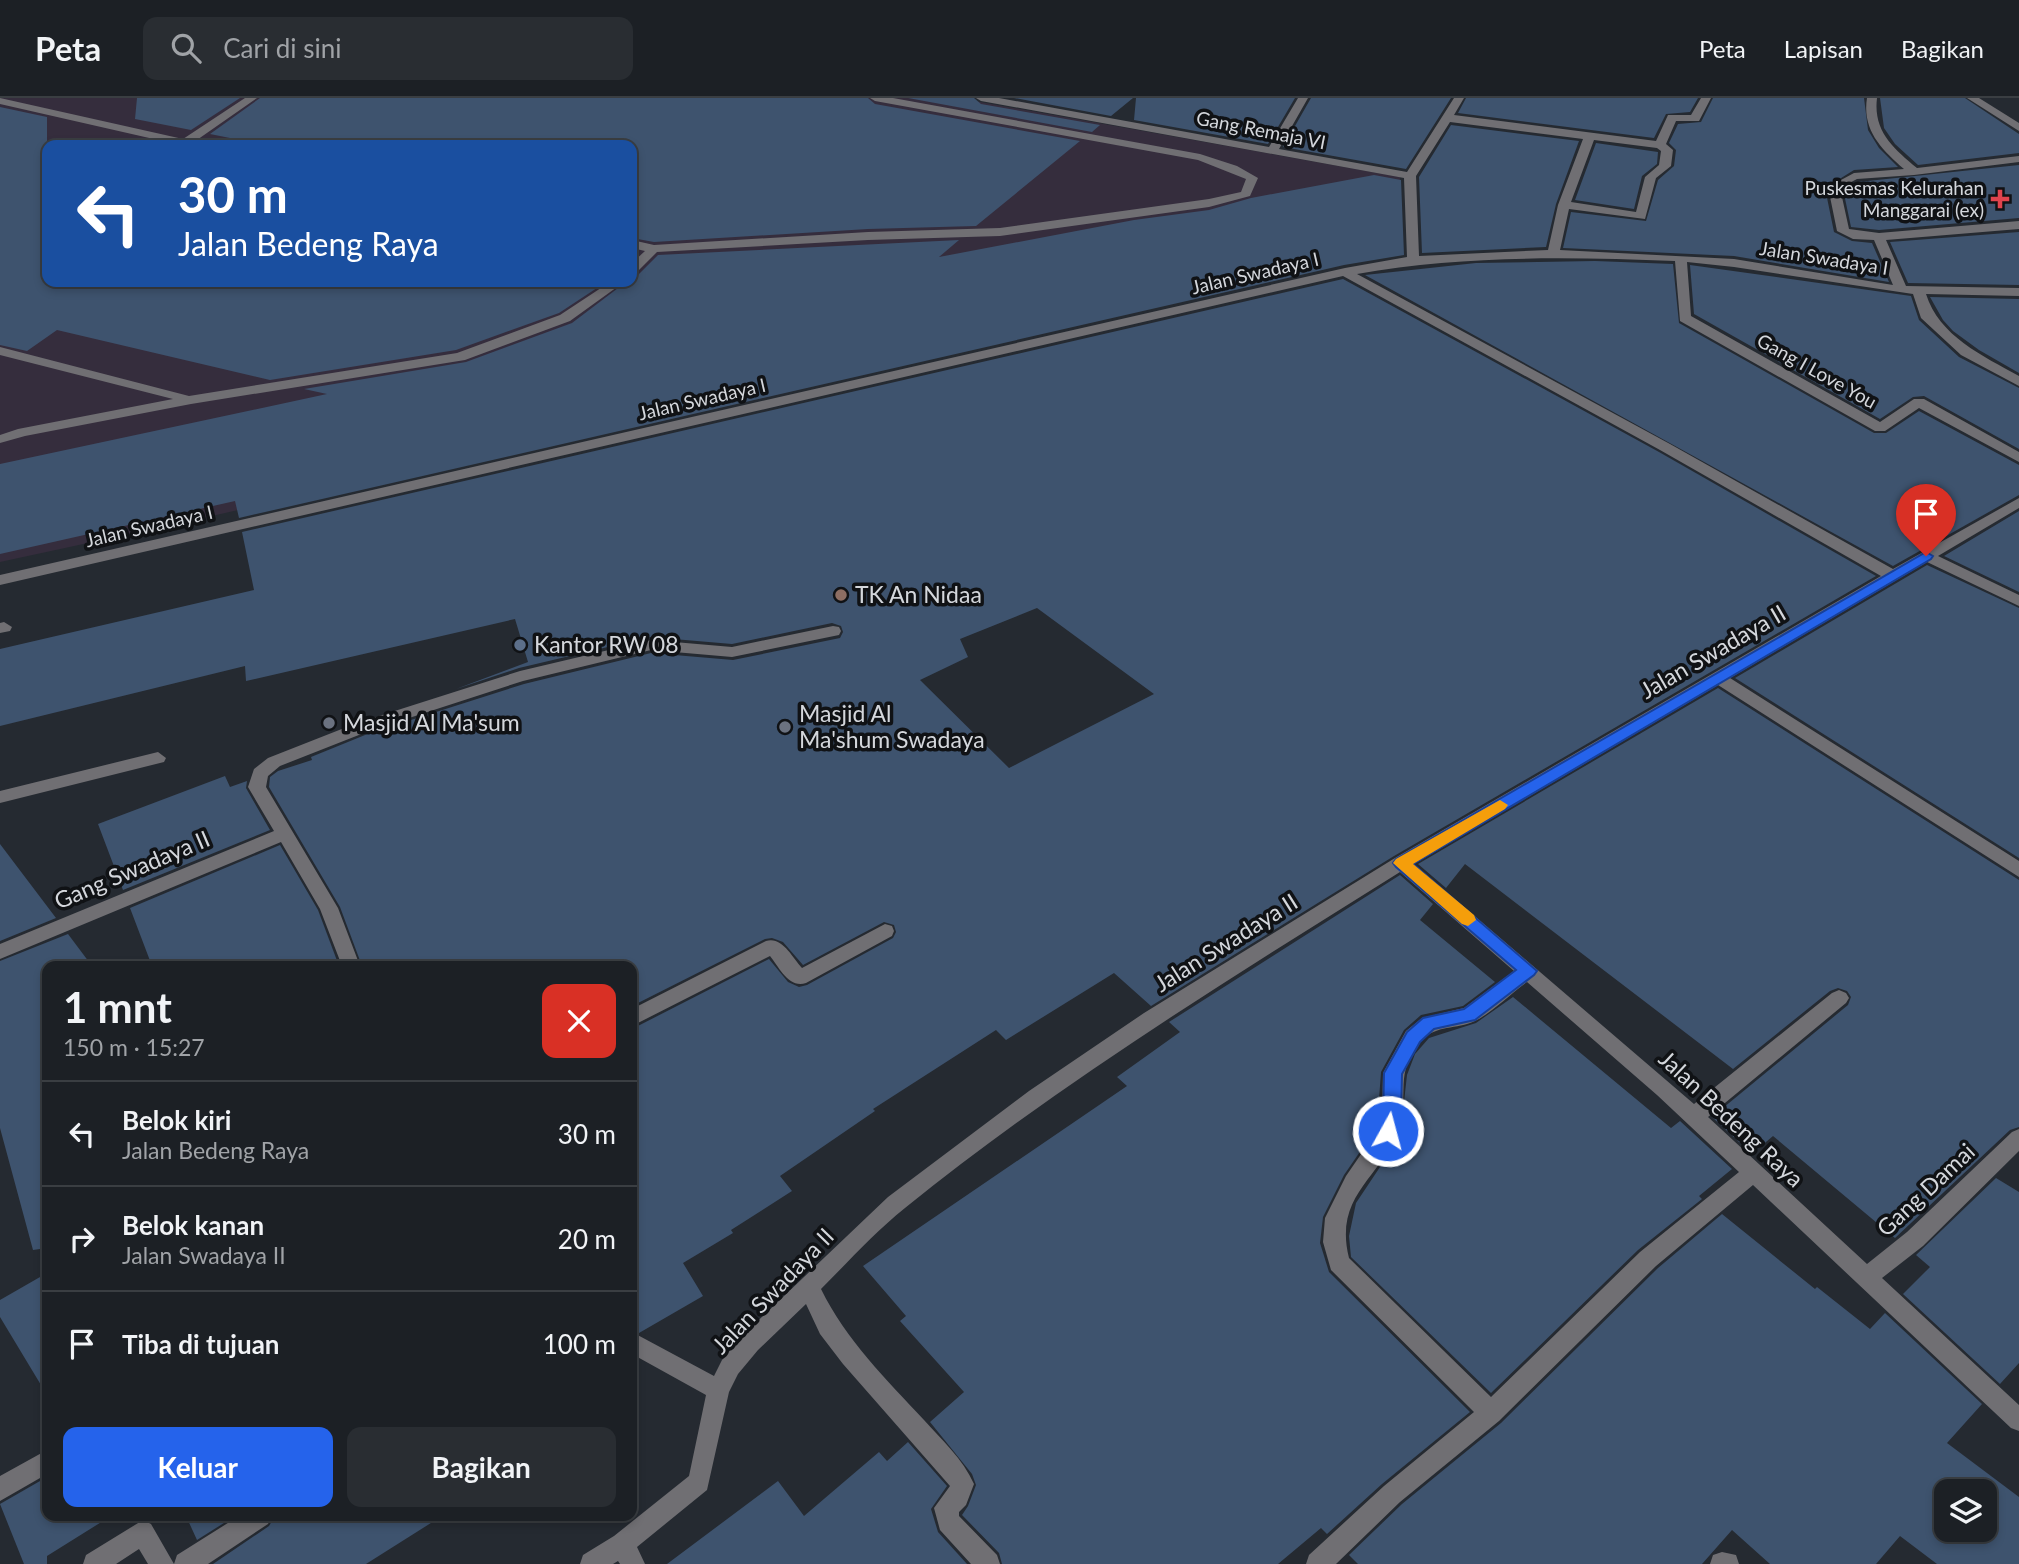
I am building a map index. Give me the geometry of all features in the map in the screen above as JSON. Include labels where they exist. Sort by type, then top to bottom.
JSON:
[{"type":"street","points":[[194,140],[252,98]]},
{"type":"street","points":[[637,245],[654,249],[868,236],[1000,232],[1209,203],[1246,194],[1252,178],[1233,168],[1200,157],[875,98]]},
{"type":"street","name":"Gang Remaja VI","points":[[981,98],[1032,102],[1410,176]]},
{"type":"street","points":[[1273,150],[1303,98]]},
{"type":"street","points":[[1413,260],[1410,176],[1459,98]]},
{"type":"street","points":[[1660,145],[1672,117],[1695,119],[1706,98]]},
{"type":"street","points":[[1872,98],[1874,131],[1893,154],[1914,172]]},
{"type":"street","points":[[1972,98],[2019,128]]},
{"type":"street","points":[[0,101],[171,140]]},
{"type":"street","points":[[1448,118],[1590,135],[1660,145],[1667,149],[1665,166],[1650,177],[1641,216],[1564,205]]},
{"type":"street","points":[[1553,253],[1564,205],[1590,135]]},
{"type":"street","points":[[2019,159],[1914,172],[1854,176],[1834,187],[1843,231],[1857,236],[1879,237],[2019,225]]},
{"type":"street","points":[[1879,237],[1901,290]]},
{"type":"street","points":[[637,265],[654,249]]},
{"type":"street","name":"Jalan Swadaya I","points":[[0,580],[1345,272],[1413,260],[1553,253],[1681,258],[1748,265],[1901,290],[2019,292]]},
{"type":"street","name":"Gang I Love You","points":[[1681,258],[1685,318],[1880,428],[1919,402],[2019,458]]},
{"type":"street","points":[[1345,272],[1421,317],[1525,370],[1798,520],[1893,576]]},
{"type":"street","points":[[0,439],[23,432],[191,400],[460,358],[565,318],[611,287]]},
{"type":"street","points":[[1918,290],[1926,315],[1966,352],[2019,382]]},
{"type":"street","points":[[0,351],[191,400]]},
{"type":"street","name":"Jalan Swadaya II","points":[[592,1564],[627,1554],[699,1482],[718,1390],[730,1367],[750,1342],[895,1203],[1036,1097],[1151,1018],[1401,863],[2019,502]]},
{"type":"street","points":[[1926,556],[2019,601]]},
{"type":"street","points":[[349,961],[329,908],[257,787],[260,773],[274,762],[363,727],[520,676],[651,645],[732,652],[833,631]]},
{"type":"street","points":[[1718,678],[2019,870]]},
{"type":"street","points":[[0,797],[158,758]]},
{"type":"street","name":"Gang Swadaya II","points":[[0,953],[283,834]]},
{"type":"street","name":"Jalan Bedeng Raya","points":[[1401,863],[1693,1116],[2019,1420]]},
{"type":"street","points":[[637,1015],[773,946],[799,978],[885,930]]},
{"type":"street","points":[[1491,1413],[1339,1263],[1334,1242],[1336,1218],[1353,1182],[1388,1131],[1392,1118],[1393,1073],[1413,1037],[1429,1023],[1469,1015],[1528,971]]},
{"type":"street","points":[[1693,1116],[1839,998]]},
{"type":"street","name":"Gang Damai","points":[[1866,1278],[1914,1238],[2019,1138]]},
{"type":"street","points":[[1318,1564],[1392,1494],[1491,1413],[1648,1259],[1753,1172]]},
{"type":"street","points":[[808,1287],[828,1327],[952,1468],[962,1484],[958,1497],[946,1508],[948,1522],[988,1564]]},
{"type":"street","points":[[637,1345],[718,1390]]},
{"type":"street","points":[[0,1489],[42,1464]]},
{"type":"street","points":[[186,1564],[252,1521]]},
{"type":"street","points":[[95,1564],[143,1532],[162,1564]]},
{"type":"shaded area","points":[[0,98],[958,98],[1400,177],[1398,245],[0,562]]},
{"type":"building","points":[[137,98],[240,98],[191,130],[135,119]]},
{"type":"building","points":[[260,98],[868,98],[875,104],[1080,141],[976,226],[868,229],[654,242],[637,239],[637,140],[240,140],[210,134]]},
{"type":"building","points":[[908,98],[974,98],[981,104],[1100,125],[1092,132]]},
{"type":"building","points":[[1014,98],[1133,98],[1111,116]]},
{"type":"building","points":[[1136,98],[1295,98],[1268,144],[1134,120]]},
{"type":"building","points":[[1311,98],[1451,98],[1406,169],[1283,147]]},
{"type":"building","points":[[1466,98],[1698,98],[1690,112],[1666,114],[1654,138],[1458,113]]},
{"type":"building","points":[[1713,98],[1864,98],[1868,130],[1879,148],[1898,167],[1854,170],[1825,188],[1834,232],[1852,241],[1872,243],[1889,282],[1734,256],[1563,248],[1571,212],[1646,221],[1658,180],[1674,166],[1676,150],[1669,143],[1678,124],[1701,122]]},
{"type":"building","points":[[1880,98],[1965,98],[2019,134],[2019,153],[1918,165],[1895,144],[1884,128]]},
{"type":"building","points":[[0,107],[47,117],[47,140],[42,140],[42,287],[598,287],[559,313],[456,350],[270,380],[57,330],[27,351],[0,345]]},
{"type":"building","points":[[1451,125],[1579,141],[1556,204],[1546,247],[1422,253],[1419,177]]},
{"type":"building","points":[[1596,143],[1658,152],[1657,164],[1642,176],[1634,209],[1575,200]]},
{"type":"building","points":[[2019,165],[2019,218],[1879,230],[1851,227],[1843,189],[1858,182]]},
{"type":"building","points":[[1374,175],[1401,180],[1404,255],[1344,265],[239,518],[235,501],[0,554],[0,464],[327,394],[304,389],[466,362],[572,323],[619,287],[637,287],[637,275],[658,255],[959,240],[939,257],[1134,220],[1209,210],[1251,198]]},
{"type":"building","points":[[2019,232],[2019,285],[1908,283],[1890,242]]},
{"type":"building","points":[[1595,261],[1673,264],[1679,323],[1874,433],[1886,433],[1919,411],[2019,465],[2019,495],[1893,566],[1365,275],[1476,263]]},
{"type":"building","points":[[1690,265],[1911,296],[1919,320],[1959,357],[2019,388],[2019,449],[1924,396],[1913,397],[1880,419],[1694,314]]},
{"type":"building","points":[[1343,279],[1659,452],[1876,576],[1394,856],[1151,1006],[1114,973],[1006,1040],[996,1030],[873,1109],[875,1111],[780,1176],[792,1191],[731,1230],[733,1233],[683,1263],[703,1296],[639,1333],[637,1026],[769,959],[788,982],[799,987],[807,985],[893,938],[896,932],[894,925],[884,922],[803,965],[783,942],[772,938],[765,939],[637,1003],[637,961],[360,961],[340,907],[269,787],[270,777],[278,771],[312,760],[311,757],[370,733],[524,684],[651,653],[733,660],[840,638],[843,632],[841,626],[832,623],[732,644],[650,637],[519,668],[456,689],[528,662],[515,619],[246,681],[245,666],[0,726],[0,649],[254,590],[242,532]],"holes":[[[1037,608],[1154,694],[1009,768],[920,680],[968,657],[960,639]]]},
{"type":"building","points":[[1930,297],[2019,299],[2019,373],[1953,331],[1943,320]]},
{"type":"building","points":[[2019,511],[2019,592],[1944,556]]},
{"type":"building","points":[[1927,565],[2019,608],[2019,858],[1735,678]]},
{"type":"building","points":[[1718,688],[2019,880],[2019,1127],[2010,1130],[1895,1238],[1773,1136],[1752,1154],[1712,1117],[1848,1005],[1851,997],[1847,991],[1838,988],[1830,991],[1733,1069],[1465,864],[1446,888],[1418,864]]},
{"type":"building","points":[[225,776],[230,787],[247,781],[246,788],[270,830],[123,890],[98,824]]},
{"type":"building","points":[[0,844],[56,918],[0,941]]},
{"type":"building","points":[[280,845],[318,910],[337,961],[150,961],[130,908]]},
{"type":"building","points":[[1400,875],[1433,904],[1420,920],[1495,982],[1463,1006],[1421,1015],[1404,1030],[1381,1072],[1377,1127],[1344,1175],[1323,1217],[1320,1243],[1329,1272],[1470,1412],[1382,1484],[1327,1534],[1321,1528],[1278,1564],[1002,1564],[999,1553],[962,1515],[976,1485],[972,1474],[930,1422],[964,1392],[900,1321],[906,1316],[863,1266],[1127,1086],[1117,1077],[1180,1032],[1169,1022]]},
{"type":"building","points":[[68,934],[88,961],[42,961],[42,1249],[33,1250],[0,1128],[0,961]]},
{"type":"building","points":[[1513,997],[1671,1128],[1680,1121],[1732,1169],[1699,1196],[1702,1199],[1638,1250],[1491,1393],[1351,1257],[1349,1236],[1356,1203],[1394,1146],[1401,1129],[1407,1075],[1415,1054],[1429,1038],[1476,1023]]},
{"type":"building","points":[[1996,1178],[2019,1192],[2019,1363],[2000,1384],[1903,1294],[1930,1267],[1916,1255]]},
{"type":"building","points":[[1722,1214],[1815,1289],[1817,1287],[1870,1329],[1885,1313],[1982,1404],[1947,1443],[1995,1479],[1934,1479],[1934,1542],[1997,1542],[1997,1480],[2019,1497],[2019,1564],[1937,1564],[1900,1536],[1876,1564],[1770,1564],[1732,1530],[1702,1564],[1358,1564],[1349,1555],[1402,1504],[1501,1423],[1658,1268]]},
{"type":"building","points":[[42,1276],[42,1387],[0,1317],[0,1300]]},
{"type":"building","points":[[908,1442],[947,1486],[931,1509],[938,1532],[967,1564],[667,1564],[778,1481],[804,1516],[879,1452],[887,1461]]},
{"type":"building","points":[[42,1480],[42,1521],[103,1521],[47,1556],[47,1564],[24,1564],[0,1504]]},
{"type":"building","points":[[188,1521],[227,1521],[197,1540]]},
{"type":"building","points":[[272,1521],[434,1521],[366,1564],[213,1564],[269,1526]]},
{"type":"slow traffic","points":[[1468,920],[1401,863],[1500,805]]},
{"type":"place","name":"Puskesmas Kelurahan Manggarai (ex)","points":[[2000,199]]},
{"type":"place","name":"TK An Nidaa","points":[[841,595]]},
{"type":"place","name":"Kantor RW 08","points":[[520,645]]},
{"type":"place","name":"Masjid Al Ma'sum","points":[[329,723]]},
{"type":"place","name":"Masjid Al Ma'shum Swadaya","points":[[785,727]]},
{"type":"route","points":[[1388,1131],[1392,1118],[1393,1073],[1413,1037],[1429,1023],[1469,1015],[1528,971],[1401,863],[1926,556]]}]
